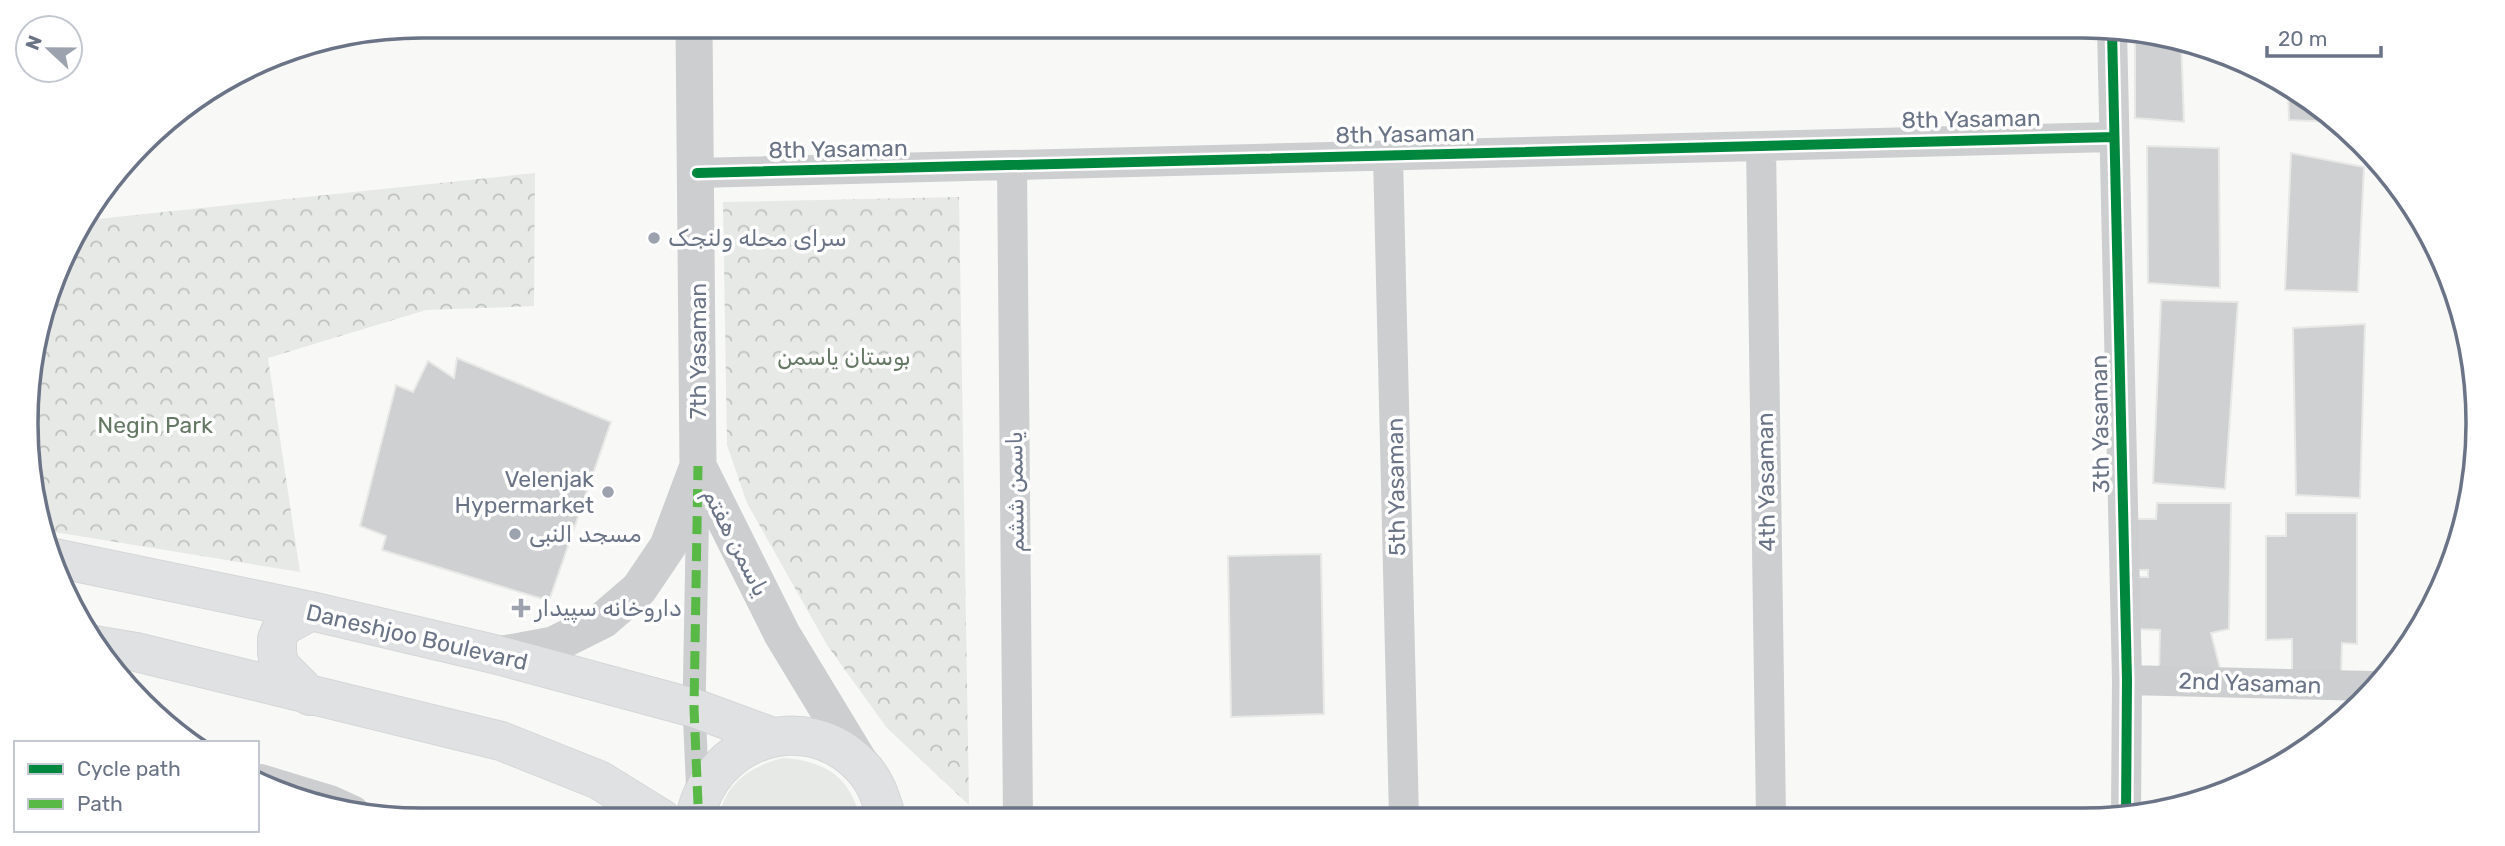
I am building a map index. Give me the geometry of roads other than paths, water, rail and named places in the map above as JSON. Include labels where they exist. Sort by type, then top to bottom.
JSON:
[{"type":"main road","name":"Daneshjoo Boulevard","points":[[64,560],[311,611],[498,655],[694,708],[773,737]]},
{"type":"main road","points":[[310,696],[279,665],[276,652],[282,627],[311,611]]},
{"type":"main road","points":[[111,648],[501,741],[598,780],[644,808]]},
{"type":"main road","points":[[698,808],[706,784],[734,754],[752,743],[773,737],[797,735],[821,740],[843,751],[862,766],[896,808]]},
{"type":"main road","points":[[862,766],[879,790],[884,808]]},
{"type":"street","name":"7th Yasaman","points":[[694,38],[698,466]]},
{"type":"street","name":"3th Yasaman","points":[[2112,40],[2127,680],[2126,805]]},
{"type":"street","name":"8th Yasaman","points":[[696,173],[2114,137]]},
{"type":"street","name":"4th Yasaman","points":[[1761,146],[1770,808]]},
{"type":"street","name":"5th Yasaman","points":[[1388,156],[1404,808]]},
{"type":"street","name":"یاسمن ششم","points":[[1012,165],[1018,808]]},
{"type":"street","name":"یاسمن هفتم","points":[[498,655],[553,645],[603,620],[639,589],[668,546],[698,466]]},
{"type":"street","name":"یاسمن هفتم","points":[[698,466],[782,634],[862,766]]},
{"type":"street","points":[[697,808],[694,708],[698,466]]},
{"type":"street","name":"2nd Yasaman","points":[[2127,680],[2363,686]]},
{"type":"place","name":"سرای محله ولنجک","points":[[654,238]]},
{"type":"place","name":"Velenjak Hypermarket","points":[[608,492]]},
{"type":"place","name":"مسجد النبی","points":[[515,534]]},
{"type":"place","name":"داروخانه سپیدار","points":[[521,608]]},
{"type":"park label","name":"بوستان یاسمن","points":[[844,357]]},
{"type":"park label","name":"Negin Park","points":[[155,425]]}]
